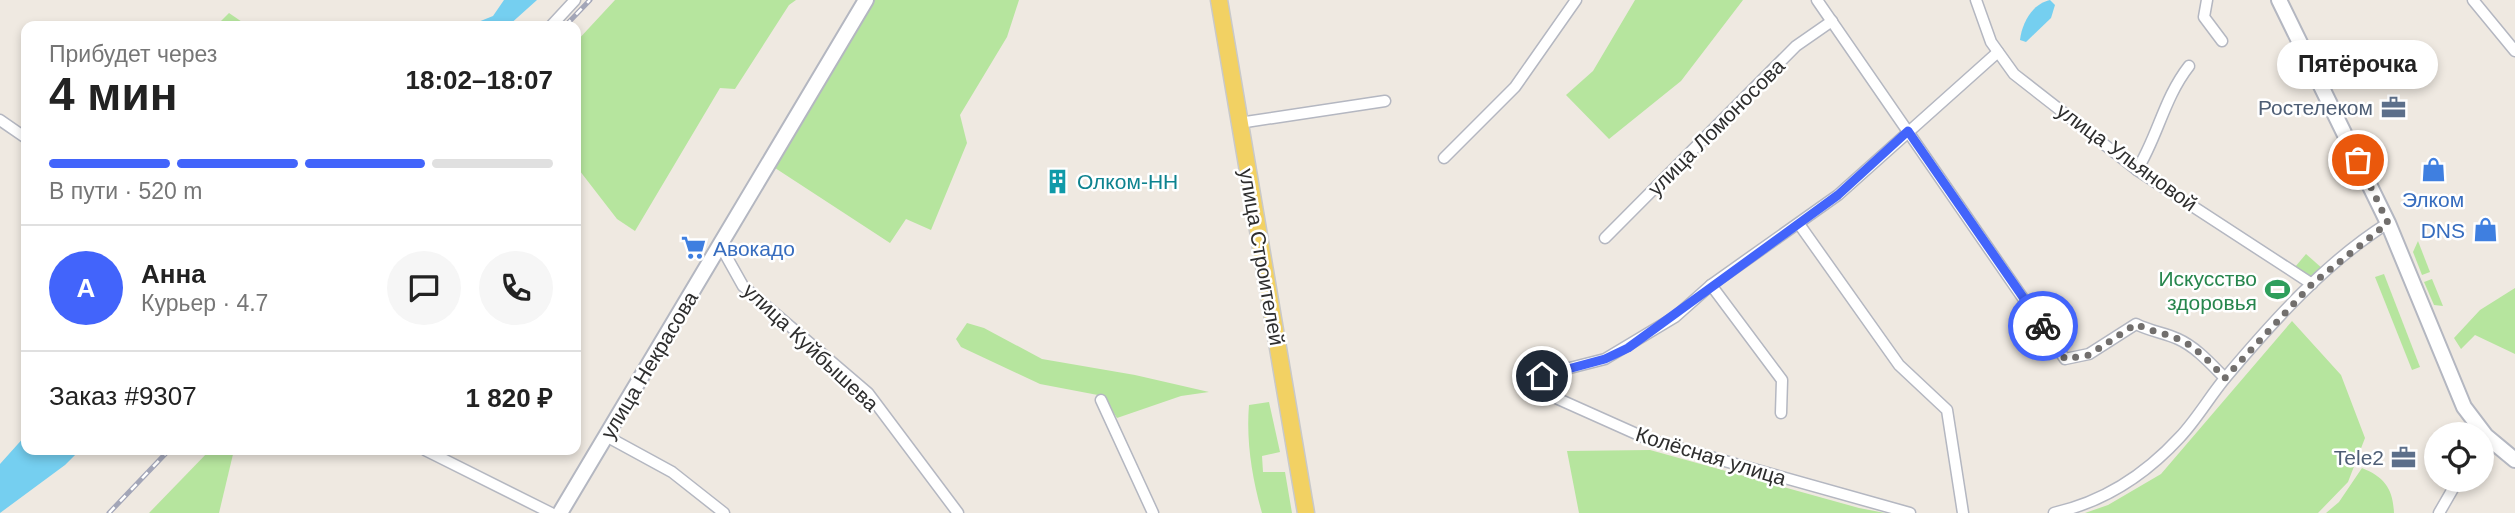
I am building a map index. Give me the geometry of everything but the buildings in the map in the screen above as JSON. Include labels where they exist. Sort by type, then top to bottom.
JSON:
[{"type":"main road","name":"улица Строителей","points":[[1219,0],[1306,513]]},
{"type":"street","points":[[556,21],[575,0]]},
{"type":"street","name":"улица Некрасова","points":[[559,513],[866,0]]},
{"type":"street","points":[[1444,158],[1515,87],[1576,0]]},
{"type":"street","points":[[1817,0],[2065,359],[2089,355],[2136,324],[2157,334],[2178,339],[2199,353],[2225,378]]},
{"type":"street","name":"улица Ульяновой","points":[[1976,0],[1991,42],[2014,74],[2137,170],[2312,284]]},
{"type":"street","points":[[2207,0],[2204,17],[2222,41]]},
{"type":"street","points":[[2279,0],[2388,223],[2460,399],[2474,422]]},
{"type":"street","points":[[2473,0],[2515,51]]},
{"type":"street","name":"улица Ломоносова","points":[[1605,238],[1796,46],[1832,21]]},
{"type":"street","points":[[1781,413],[1782,380],[1711,285],[1838,195],[1998,52]]},
{"type":"street","points":[[2137,170],[2154,142],[2166,101],[2189,66]]},
{"type":"street","points":[[1239,123],[1385,101]]},
{"type":"street","points":[[4,122],[21,134]]},
{"type":"street","points":[[2054,513],[2073,509],[2131,482],[2181,437],[2225,378],[2312,284],[2388,223]]},
{"type":"street","points":[[1799,224],[1899,365],[1947,410],[1963,513]]},
{"type":"street","name":"улица Куйбышева","points":[[720,245],[743,286],[868,393],[958,513]]},
{"type":"street","name":"Колёсная улица","points":[[1711,285],[1675,317],[1628,348],[1579,368],[1523,380],[1542,381],[1556,398],[1567,405],[1650,440],[1910,513]]},
{"type":"street","points":[[1101,400],[1153,513]]},
{"type":"street","points":[[606,436],[672,472],[724,513]]},
{"type":"street","points":[[2494,446],[2515,460]]},
{"type":"street","points":[[435,455],[551,513]]},
{"type":"street","points":[[2438,513],[2451,492]]},
{"type":"green space","points":[[615,0],[796,0],[789,5],[735,89],[720,88],[635,231],[617,219],[581,172],[581,37]]},
{"type":"green space","points":[[872,0],[1019,0],[1007,37],[960,115],[967,143],[931,230],[906,219],[890,243],[772,166]]},
{"type":"green space","points":[[1635,0],[1743,0],[1681,81],[1609,139],[1566,95],[1593,71]]},
{"type":"green space","points":[[229,13],[241,21],[221,21]]},
{"type":"green space","points":[[2418,241],[2430,272],[2422,275],[2413,252]]},
{"type":"green space","points":[[2306,254],[2323,269],[2312,279],[2295,267]]},
{"type":"green space","points":[[2384,274],[2420,367],[2412,370],[2375,277]]},
{"type":"green space","points":[[2432,279],[2443,306],[2434,305],[2424,282]]},
{"type":"green space","points":[[2515,288],[2515,354],[2475,335],[2461,349],[2454,338],[2480,310]]},
{"type":"green space","points":[[2292,321],[2341,375],[2365,438],[2348,482],[2318,513],[2085,513],[2108,505],[2161,474]]},
{"type":"green space","points":[[967,323],[984,328],[1042,359],[1135,375],[1209,392],[1181,396],[1117,418],[1103,396],[1040,384],[961,347],[956,339]]},
{"type":"green space","points":[[1269,402],[1280,452],[1262,456],[1263,472],[1285,472],[1292,513],[1262,513],[1255,486],[1249,446],[1249,405]]},
{"type":"green space","points":[[1650,450],[1885,513],[1579,513],[1567,451]]},
{"type":"green space","points":[[205,455],[233,455],[219,513],[149,513]]},
{"type":"green space","points":[[2362,468],[2386,484],[2392,497],[2394,513],[2326,513],[2339,502]]},
{"type":"water","points":[[504,0],[537,0],[514,21],[480,21],[493,16]]},
{"type":"water","points":[[2050,0],[2055,5],[2051,18],[2026,42],[2020,40],[2029,15]]},
{"type":"water","points":[[21,441],[21,455],[75,455],[0,513],[0,464]]},
{"type":"railway","points":[[570,21],[590,0]]},
{"type":"railway","points":[[109,513],[164,455]]},
{"type":"way so far","points":[[2043,326],[2065,359],[2089,355],[2136,324],[2157,334],[2178,339],[2199,353],[2225,378],[2312,284],[2388,223],[2358,160]]},
{"type":"place","name":"Ростелеком","points":[[2393,107]]},
{"type":"place","name":"Пятёрочка","points":[[2358,160]]},
{"type":"place","name":"Элком","points":[[2433,170]]},
{"type":"place","name":"Олком-НН","points":[[1057,181]]},
{"type":"place","name":"DNS","points":[[2485,230]]},
{"type":"place","name":"Авокадо","points":[[693,248]]},
{"type":"place","name":"Искусство здоровья","points":[[2277,290]]},
{"type":"place","name":"Tele2","points":[[2404,457]]},
{"type":"route","points":[[1542,376],[1605,359],[1628,348],[1675,317],[1711,285],[1838,195],[1908,131],[2043,326]]}]
